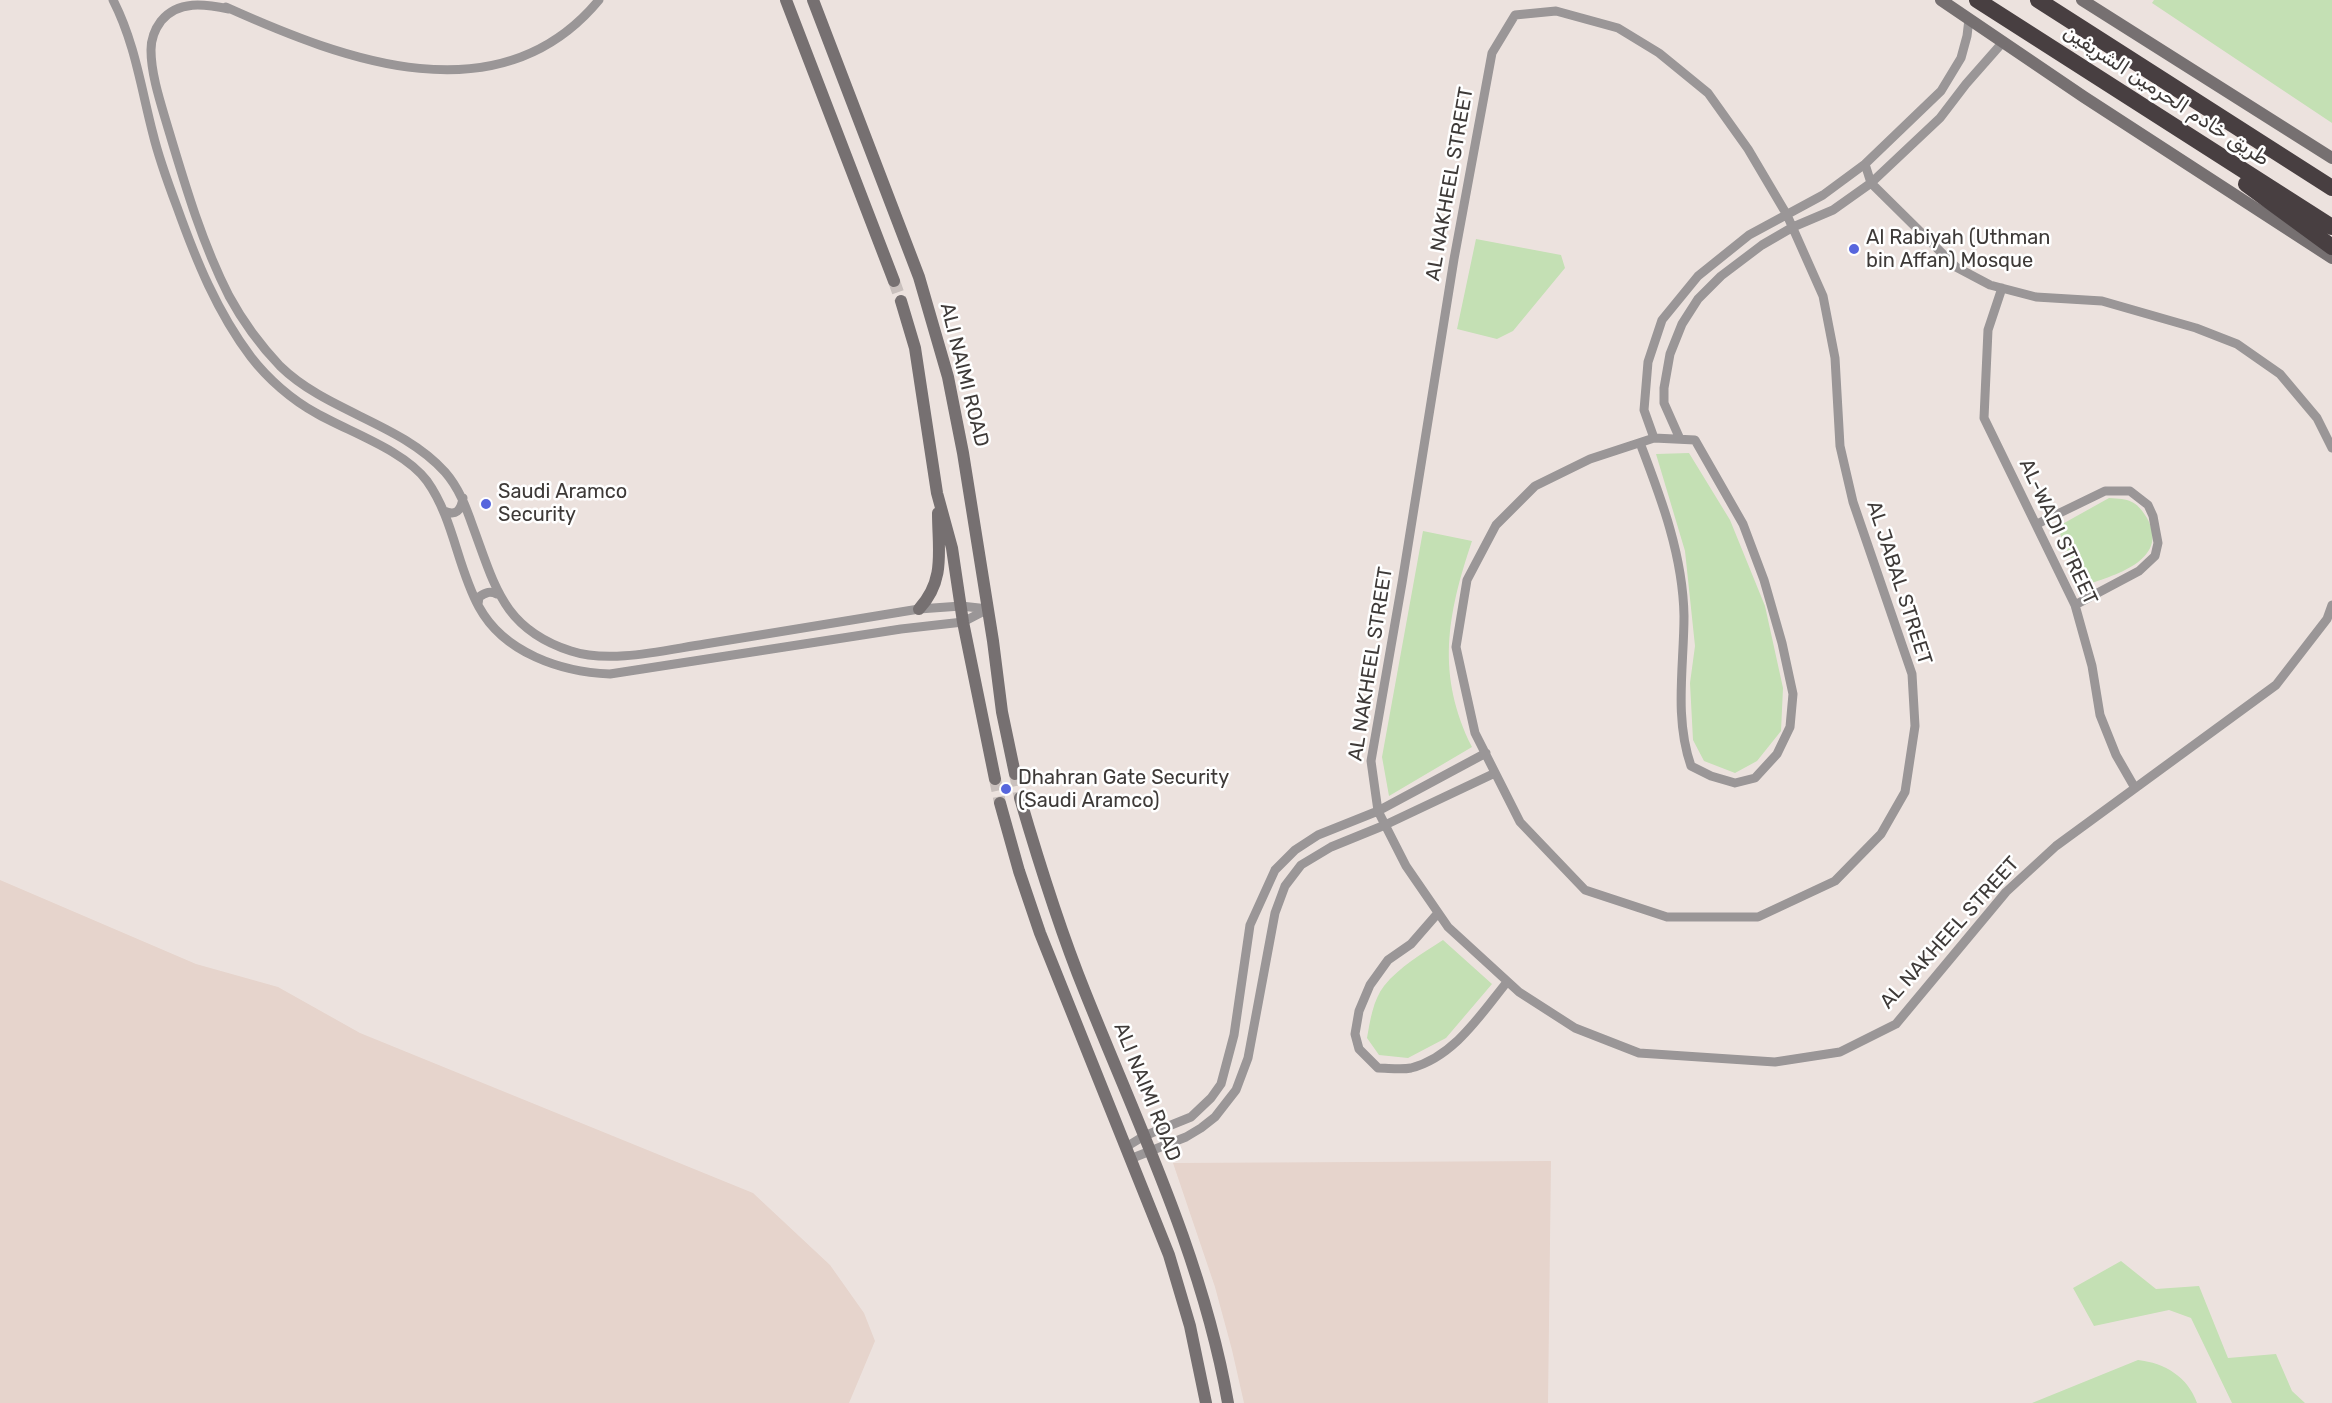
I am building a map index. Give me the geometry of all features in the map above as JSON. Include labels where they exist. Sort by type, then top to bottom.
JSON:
[{"type":"highway","name":"طريق خادم الحرمين الشريفين","points":[[1977,0],[2332,227]]},
{"type":"highway","name":"طريق خادم الحرمين الشريفين","points":[[2038,0],[2332,189]]},
{"type":"highway","points":[[2117,89],[2332,247]]},
{"type":"main road","points":[[786,0],[894,281]]},
{"type":"main road","name":"ALI NAIMI ROAD","points":[[813,0],[918,277],[935,329],[963,453],[1002,712],[1015,774]]},
{"type":"main road","points":[[1941,0],[2332,258]]},
{"type":"main road","points":[[2082,0],[2332,158]]},
{"type":"main road","name":"ALI NAIMI ROAD","points":[[901,301],[915,348],[938,494],[952,548],[963,622],[995,779]]},
{"type":"main road","points":[[918,609],[934,590],[939,568],[938,494]]},
{"type":"main road","points":[[991,763],[997,769],[1004,770],[1009,766],[1011,758]]},
{"type":"main road","name":"ALI NAIMI ROAD","points":[[1020,798],[1069,951],[1188,1246],[1203,1290],[1228,1403]]},
{"type":"main road","name":"ALI NAIMI ROAD","points":[[1000,802],[1018,871],[1040,933],[1176,1276],[1190,1326],[1206,1403]]},
{"type":"main road","points":[[1008,831],[1009,822],[1015,818],[1024,820],[1028,825]]},
{"type":"street","points":[[113,0],[130,39],[153,135],[184,228],[217,305],[234,333],[265,373],[297,400],[314,412],[391,452],[425,479],[444,511],[478,605],[500,632],[530,654],[568,670],[610,675],[901,629],[963,622],[988,609]]},
{"type":"street","points":[[208,0],[295,37],[347,53],[421,69],[456,71],[482,69],[534,52],[569,30],[599,0]]},
{"type":"street","points":[[229,9],[193,3],[181,6],[161,20],[154,34],[151,48],[164,115],[183,178],[196,218],[230,298],[263,346],[299,383],[421,450],[443,470],[463,498],[497,594],[514,615],[534,633],[566,650],[602,656],[661,651],[918,609],[961,606],[988,609]]},
{"type":"street","name":"AL NAKHEEL STREET","points":[[1787,214],[1748,149],[1708,93],[1659,53],[1618,28],[1556,10],[1515,15],[1492,53],[1454,259],[1371,761],[1378,811],[1406,866],[1448,927],[1519,992],[1575,1028],[1639,1053],[1774,1062],[1840,1052],[1896,1024],[2006,892],[2056,846],[2276,685],[2327,619],[2332,605]]},
{"type":"street","points":[[1640,443],[1659,493],[1677,553],[1684,614],[1680,694],[1685,748],[1691,766],[1711,776],[1735,783],[1755,778],[1777,754],[1790,728],[1793,694],[1782,643],[1764,580],[1743,524],[1695,440],[1654,438],[1644,410],[1648,362],[1662,320],[1698,276],[1749,235],[1823,195],[1865,164],[1941,92],[1961,58],[1969,19]]},
{"type":"street","points":[[1680,439],[1664,403],[1664,388],[1670,354],[1682,324],[1698,299],[1721,276],[1762,245],[1793,227],[1833,210],[1870,183],[1940,118],[2003,42]]},
{"type":"street","points":[[1865,164],[1870,183],[1956,267],[1989,285],[2036,297],[2102,301],[2196,328],[2236,344],[2280,374],[2317,418],[2332,448]]},
{"type":"street","name":"AL JABAL STREET","points":[[1654,438],[1590,459],[1535,486],[1496,525],[1467,580],[1456,647],[1475,733],[1520,822],[1585,890],[1667,917],[1758,917],[1835,881],[1881,834],[1905,792],[1915,726],[1912,674],[1853,502],[1840,446],[1835,358],[1823,296],[1787,214]]},
{"type":"street","name":"AL-WADI STREET","points":[[2002,288],[1988,330],[1984,418],[2075,605],[2092,666],[2100,715],[2116,755],[2135,789]]},
{"type":"street","points":[[2037,524],[2105,491],[2130,491],[2148,505],[2153,516],[2158,543],[2155,556],[2139,571],[2075,605]]},
{"type":"street","points":[[444,511],[457,512],[461,509],[463,498]]},
{"type":"street","points":[[478,605],[479,597],[484,593],[497,594]]},
{"type":"street","points":[[1128,1153],[1144,1136],[1191,1117],[1221,1084],[1233,1035],[1250,925],[1275,870],[1295,850],[1318,836],[1378,811],[1486,753]]},
{"type":"street","points":[[1128,1153],[1150,1151],[1201,1128],[1221,1111],[1236,1090],[1248,1058],[1275,913],[1285,886],[1301,865],[1331,847],[1385,825],[1496,773]]},
{"type":"street","points":[[1438,913],[1411,944],[1388,960],[1370,985],[1359,1011],[1355,1034],[1359,1049],[1378,1068],[1410,1068],[1439,1056],[1470,1028],[1507,982]]},
{"type":"shaded area","points":[[0,880],[196,964],[278,987],[360,1033],[753,1193],[830,1265],[864,1313],[875,1341],[849,1403],[0,1403]]},
{"type":"shaded area","points":[[1551,1161],[1548,1403],[1244,1403],[1215,1287],[1173,1163]]},
{"type":"green space","points":[[2154,0],[2332,0],[2332,123],[2152,3]]},
{"type":"green space","points":[[1476,239],[1561,255],[1565,268],[1513,331],[1497,339],[1457,329]]},
{"type":"green space","points":[[1689,453],[1730,520],[1765,606],[1783,688],[1781,731],[1757,761],[1735,773],[1704,761],[1693,740],[1690,683],[1695,646],[1685,551],[1656,454]]},
{"type":"green space","points":[[2109,498],[2127,500],[2139,507],[2147,518],[2152,533],[2151,545],[2145,556],[2135,564],[2109,577],[2083,586],[2057,527]]},
{"type":"green space","points":[[1423,531],[1472,541],[1456,594],[1449,645],[1453,695],[1472,747],[1389,796],[1382,757]]},
{"type":"green space","points":[[1443,940],[1492,984],[1446,1038],[1408,1058],[1379,1055],[1367,1038],[1380,992],[1404,967]]},
{"type":"green space","points":[[2121,1261],[2156,1289],[2199,1286],[2228,1358],[2276,1354],[2292,1391],[2305,1403],[2232,1403],[2191,1318],[2169,1310],[2094,1326],[2073,1288]]},
{"type":"green space","points":[[2138,1360],[2157,1364],[2174,1373],[2188,1386],[2197,1403],[2032,1403]]},
{"type":"tunnel","points":[[894,281],[901,301]]},
{"type":"tunnel","points":[[1015,774],[1020,798]]},
{"type":"tunnel","points":[[995,779],[1000,803]]},
{"type":"place","name":"Al Rabiyah (Uthman bin Affan) Mosque","points":[[1854,249]]},
{"type":"place","name":"Saudi Aramco Security","points":[[486,504]]},
{"type":"place","name":"Dhahran Gate Security (Saudi Aramco)","points":[[1006,789]]}]
